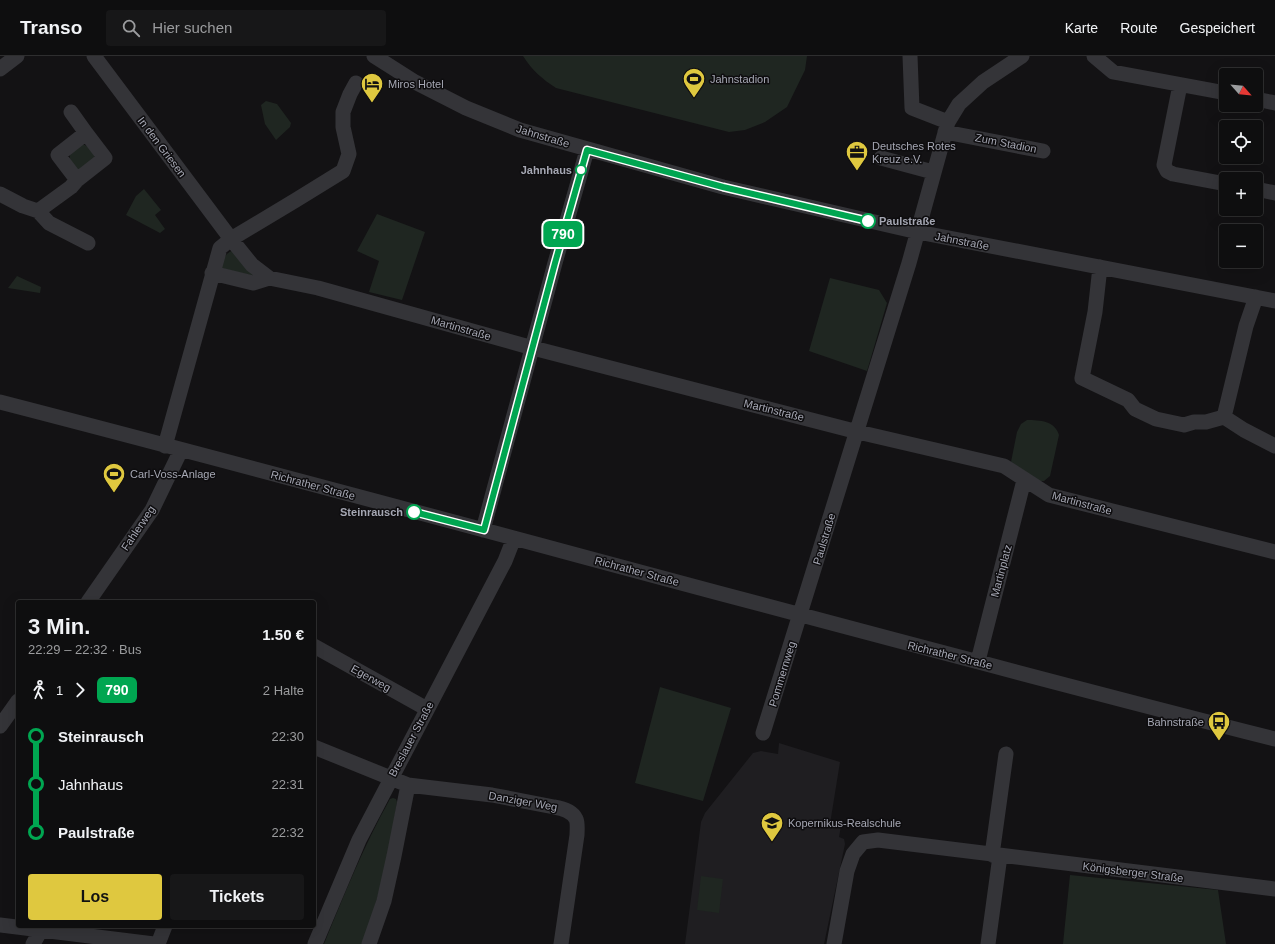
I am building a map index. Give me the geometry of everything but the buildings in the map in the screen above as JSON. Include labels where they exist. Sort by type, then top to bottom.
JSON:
[{"type":"street","points":[[0,69],[17,56]]},
{"type":"street","name":"In den Griesen","points":[[94,56],[231,239]]},
{"type":"street","name":"Jahnstraße","points":[[374,56],[415,82],[466,108],[520,130],[723,187],[918,232],[1275,301]]},
{"type":"street","name":"Zum Stadion","points":[[910,56],[912,108],[946,127],[1043,150]]},
{"type":"street","points":[[918,232],[946,127],[960,104],[983,82],[1022,56]]},
{"type":"street","points":[[1094,56],[1113,72],[1219,92]]},
{"type":"street","points":[[165,446],[220,248],[231,239],[343,171],[348,154],[343,127],[343,112],[356,83]]},
{"type":"street","points":[[1180,84],[1164,165],[1167,171],[1173,174],[1219,183]]},
{"type":"street","points":[[1263,100],[1275,103]]},
{"type":"street","points":[[38,212],[71,187],[77,180],[105,158],[71,112]]},
{"type":"street","points":[[77,180],[58,155],[86,133]]},
{"type":"street","points":[[484,530],[555,263],[587,150]]},
{"type":"street","points":[[881,158],[933,172]]},
{"type":"street","points":[[1263,190],[1275,193]]},
{"type":"street","points":[[0,194],[38,212],[49,223],[88,243]]},
{"type":"street","name":"Paulstraße","points":[[800,615],[858,432],[918,232]]},
{"type":"street","name":"Martinstraße","points":[[231,239],[252,265],[269,278],[318,288],[533,348],[858,432],[1004,466],[1049,495],[1275,552]]},
{"type":"street","points":[[1100,267],[1096,312],[1082,378],[1128,400],[1135,409],[1156,419],[1184,425],[1194,422],[1206,422],[1224,417],[1244,430],[1275,446]]},
{"type":"street","name":"Martinstraße","points":[[212,273],[253,284],[269,278]]},
{"type":"street","points":[[1224,417],[1246,326],[1256,297]]},
{"type":"street","name":"Richrather Straße","points":[[0,402],[800,615],[1275,739]]},
{"type":"street","name":"Fahlerweg","points":[[89,600],[152,510],[181,450]]},
{"type":"street","name":"Martinplatz","points":[[978,661],[1024,480]]},
{"type":"street","name":"Breslauer Straße","points":[[315,944],[358,840],[505,561],[514,538]]},
{"type":"street","name":"Pommernweg","points":[[763,733],[800,615]]},
{"type":"street","name":"Egerweg","points":[[316,647],[427,709]]},
{"type":"street","points":[[0,726],[16,704]]},
{"type":"street","name":"Danziger Weg","points":[[316,748],[408,785],[492,795],[563,809],[570,813],[576,819],[577,835],[561,944]]},
{"type":"street","points":[[988,944],[1006,754]]},
{"type":"street","name":"Breslauer Straße","points":[[369,944],[384,901],[408,785]]},
{"type":"street","name":"Königsberger Straße","points":[[834,944],[847,871],[853,854],[863,842],[878,840],[1275,889]]},
{"type":"street","points":[[0,925],[16,927]]},
{"type":"street","points":[[25,928],[154,944]]},
{"type":"street","points":[[158,944],[164,928]]},
{"type":"street","points":[[33,944],[41,930]]},
{"type":"shaded area","name":"Jahnstadion","points":[[523,56],[807,56],[805,70],[787,107],[765,122],[745,130],[729,132],[556,88],[538,74]]},
{"type":"shaded area","points":[[266,101],[277,104],[291,123],[290,127],[276,140],[265,124],[261,105]]},
{"type":"shaded area","points":[[82,144],[90,149],[95,158],[79,170],[74,167],[70,159],[70,154]]},
{"type":"shaded area","points":[[144,189],[161,210],[155,215],[165,229],[160,233],[126,215],[136,196]]},
{"type":"shaded area","points":[[377,214],[425,232],[402,300],[369,292],[379,261],[357,251]]},
{"type":"shaded area","points":[[232,251],[254,273],[253,276],[221,268],[224,258]]},
{"type":"shaded area","points":[[17,276],[41,287],[40,293],[8,288]]},
{"type":"shaded area","points":[[830,278],[879,290],[887,303],[867,371],[809,351]]},
{"type":"shaded area","points":[[1027,420],[1037,420],[1051,424],[1057,430],[1059,435],[1050,476],[1044,481],[1038,481],[1011,462],[1017,432],[1021,424]]},
{"type":"shaded area","points":[[660,687],[731,708],[703,801],[635,783]]},
{"type":"shaded area","name":"Kopernikus-Realschule","points":[[779,743],[840,762],[830,824],[841,826],[839,837],[844,839],[845,844],[824,944],[685,944],[701,822],[705,813],[753,753],[761,751],[778,754]]},
{"type":"shaded area","points":[[390,799],[396,799],[397,802],[387,864],[364,944],[324,944],[363,852]]},
{"type":"shaded area","points":[[1070,875],[1218,890],[1226,944],[1063,944]]},
{"type":"shaded area","points":[[701,876],[723,879],[719,913],[697,910]]},
{"type":"bus line","name":"790","points":[[414,512],[484,530],[555,263],[587,150],[723,187],[868,221]]},
{"type":"place","name":"Jahnstadion","points":[[694,98]]},
{"type":"place","name":"Miros Hotel","points":[[372,104]]},
{"type":"place","name":"Jahnhaus","points":[[581,170]]},
{"type":"place","name":"Deutsches Rotes Kreuz e.V.","points":[[857,172]]},
{"type":"place","name":"Paulstraße","points":[[868,221]]},
{"type":"place","name":"Carl-Voss-Anlage","points":[[114,494]]},
{"type":"place","name":"Steinrausch","points":[[414,512]]},
{"type":"place","name":"Bahnstraße","points":[[1219,742]]},
{"type":"place","name":"Kopernikus-Realschule","points":[[772,842]]}]
